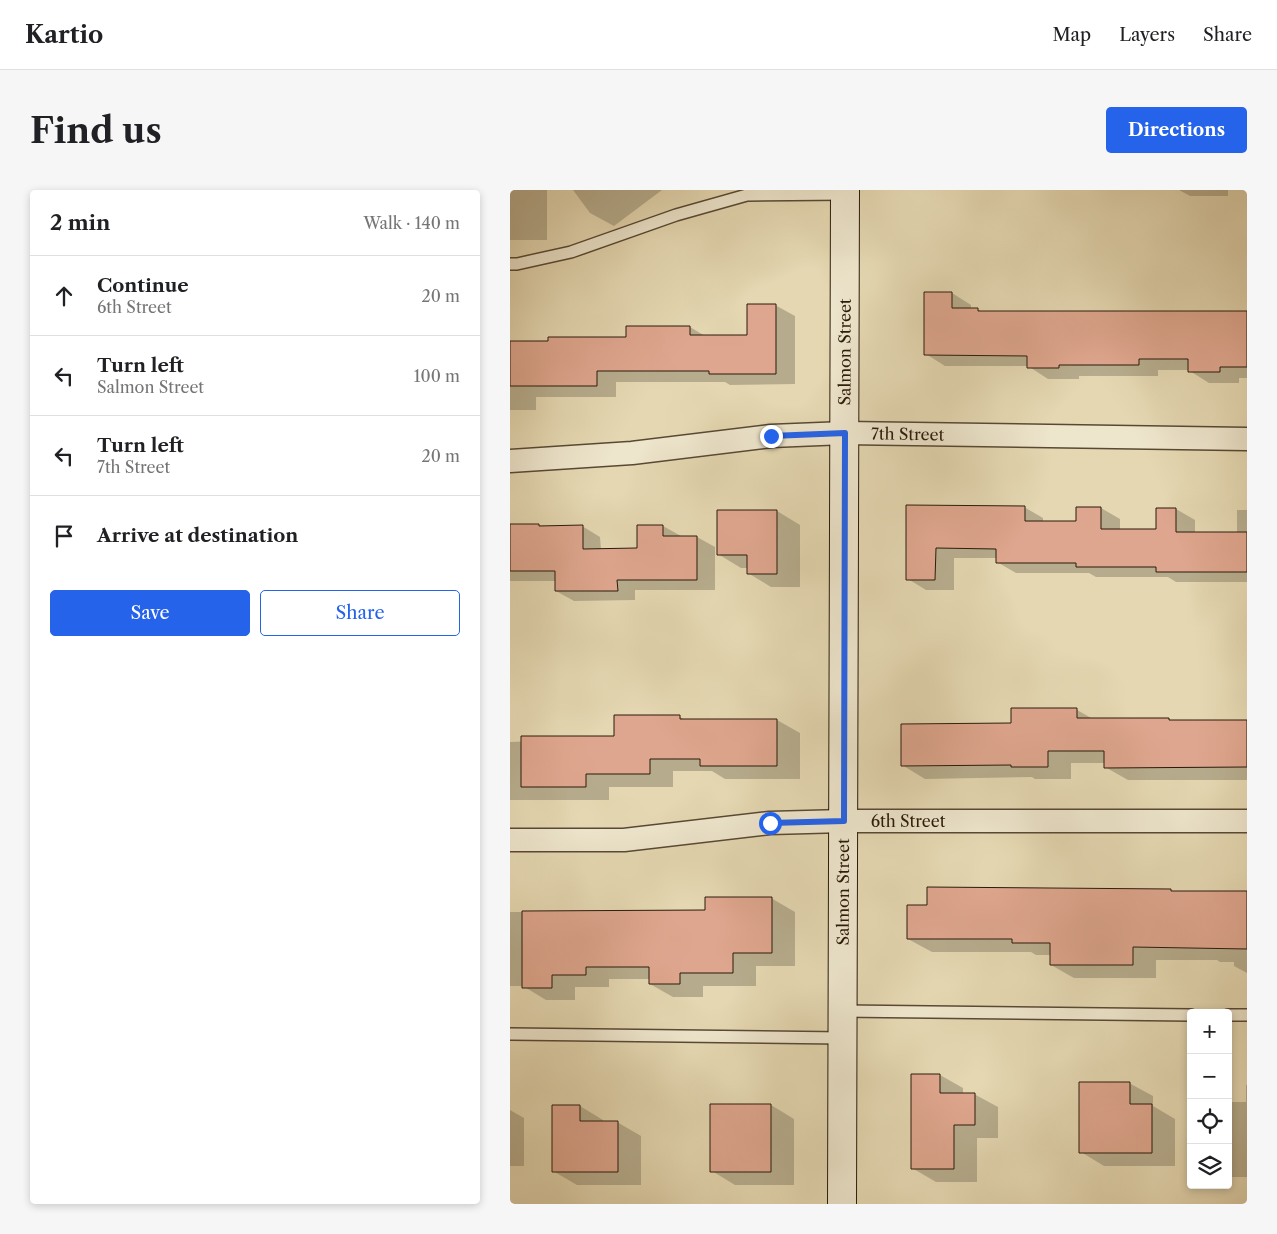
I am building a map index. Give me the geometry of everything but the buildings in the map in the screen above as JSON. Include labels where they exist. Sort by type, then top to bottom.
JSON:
[{"type":"street","name":"Salmon Street","points":[[842,1204],[845,192]]},
{"type":"street","name":"7th Street","points":[[510,460],[632,453],[771,436],[845,433],[1247,439]]},
{"type":"street","name":"6th Street","points":[[510,840],[624,840],[770,823],[844,821],[1247,821]]},
{"type":"lane","points":[[510,264],[571,252],[676,216],[747,195],[845,192]]},
{"type":"lane","points":[[842,1011],[1187,1015]]},
{"type":"lane","points":[[1232,1015],[1247,1015]]},
{"type":"lane","points":[[510,1034],[842,1038]]},
{"type":"route","points":[[770,823],[844,821],[845,433],[771,436]]}]
